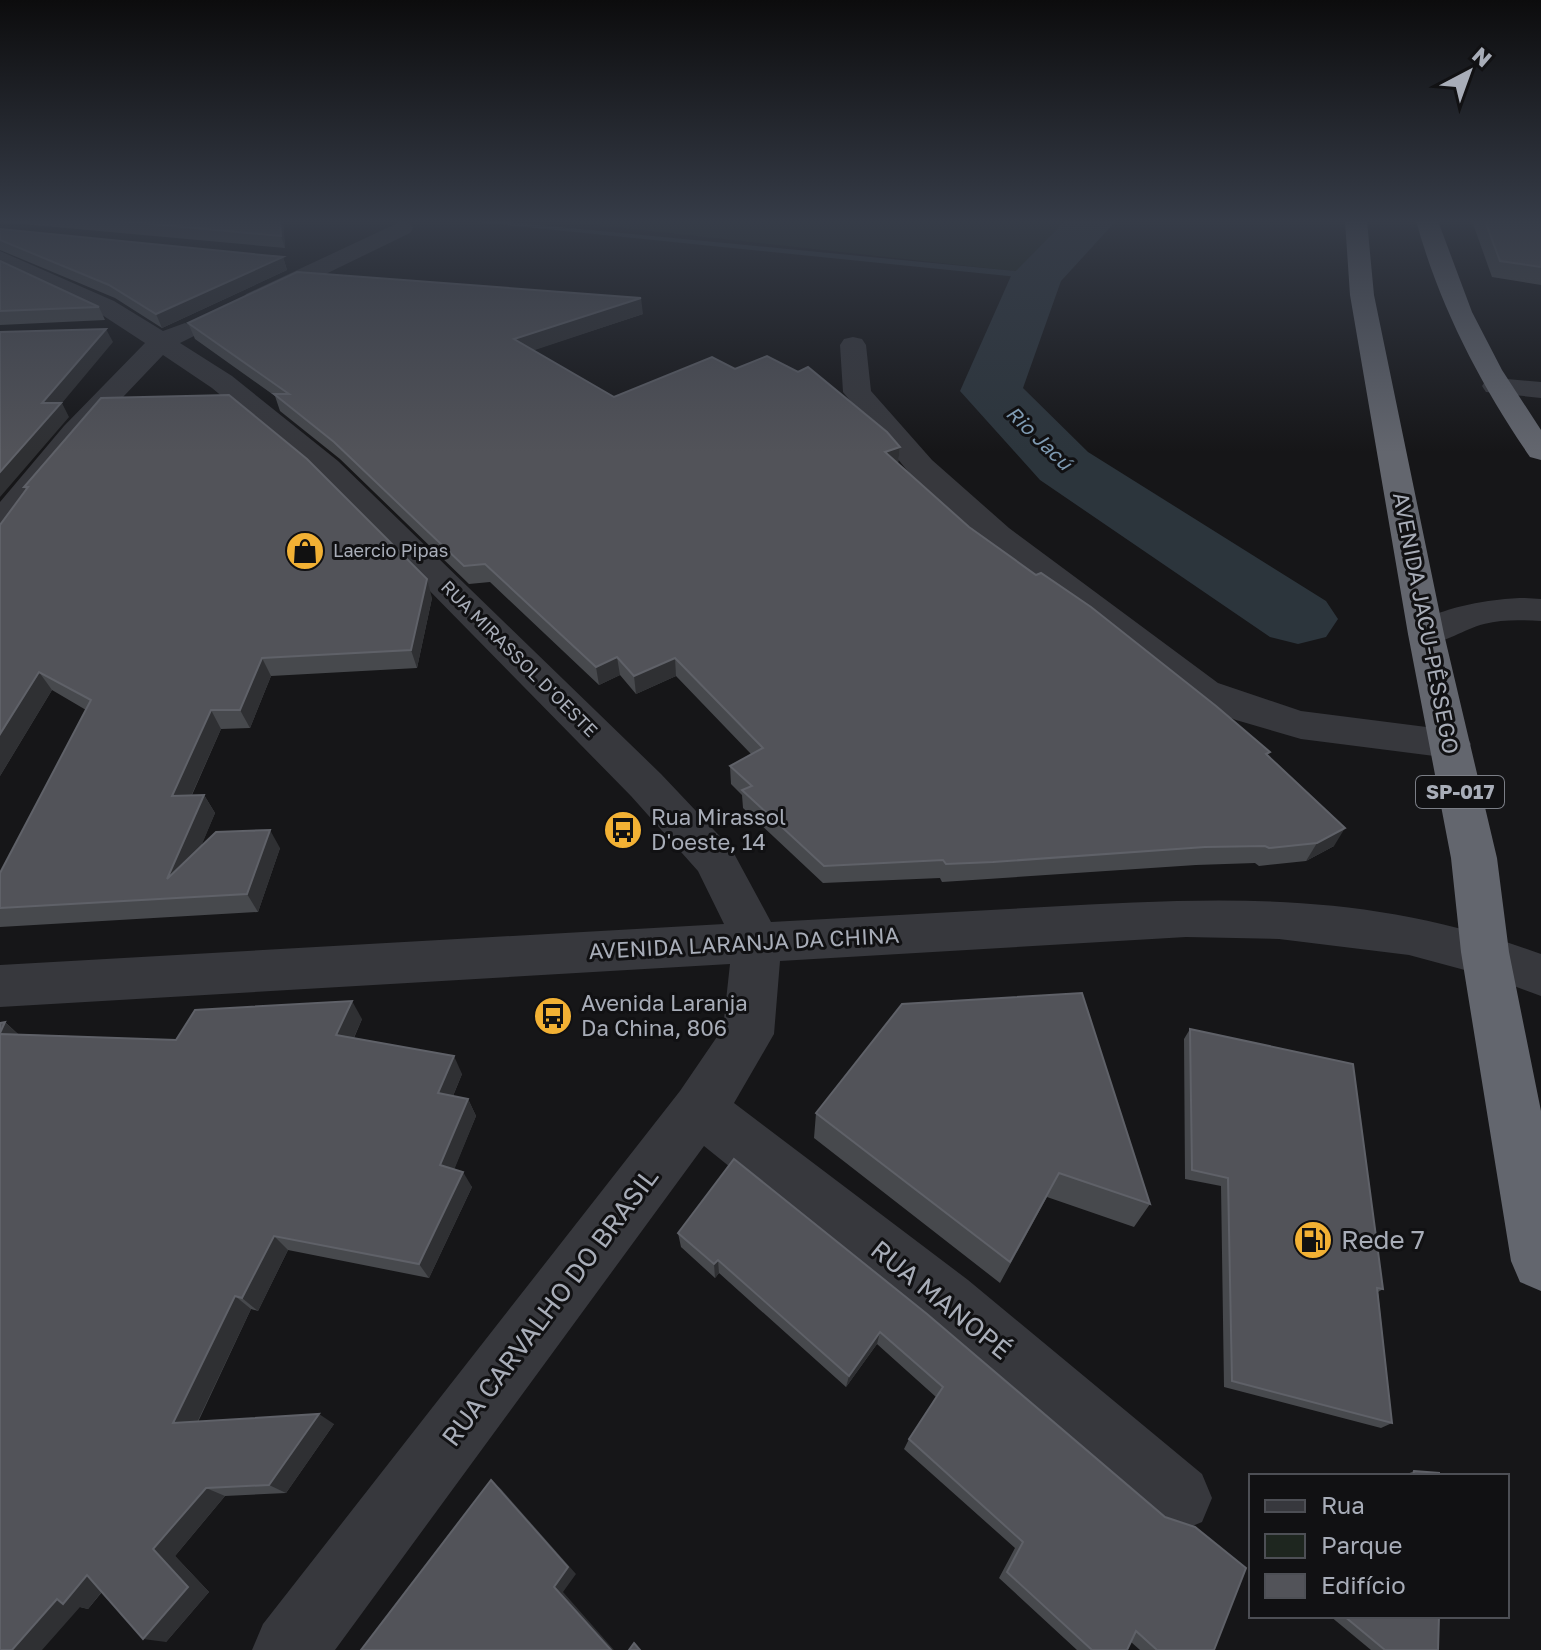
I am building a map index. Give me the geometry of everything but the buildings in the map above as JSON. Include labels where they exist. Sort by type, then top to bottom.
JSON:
[{"type":"highway","name":"AVENIDA JACU-PÊSSEGO","points":[[1363,298],[1426,634],[1474,858],[1485,952],[1541,1261]]},
{"type":"highway","points":[[1454,298],[1476,350],[1496,386],[1541,451]]},
{"type":"street","name":"RUA MIRASSOL D'OESTE","points":[[88,298],[105,306],[222,382],[327,468],[646,785],[715,860],[757,942]]},
{"type":"street","points":[[233,309],[256,298]]},
{"type":"street","points":[[95,332],[152,336],[204,322]]},
{"type":"street","points":[[0,523],[152,336]]},
{"type":"street","points":[[853,345],[857,392],[921,467],[997,535],[1204,692],[1301,725],[1450,744]]},
{"type":"street","points":[[1496,386],[1541,390]]},
{"type":"street","points":[[1426,634],[1458,619],[1489,610],[1541,610]]},
{"type":"street","name":"AVENIDA LARANJA DA CHINA","points":[[0,986],[1186,918],[1310,919],[1397,930],[1485,952],[1541,975]]},
{"type":"street","name":"RUA CARVALHO DO BRASIL","points":[[289,1650],[699,1109],[748,1034],[757,942]]},
{"type":"street","name":"RUA MANOPÉ","points":[[699,1109],[946,1302],[1178,1498]]},
{"type":"waterway","name":"Rio Jacú","points":[[1028,298],[991,391],[1064,466],[1298,619]]},
{"type":"place","name":"Laercio Pipas","points":[[305,551]]},
{"type":"place","name":"Rua Mirassol D'oeste, 14","points":[[623,830]]},
{"type":"place","name":"Avenida Laranja Da China, 806","points":[[553,1016]]},
{"type":"place","name":"Rede 7","points":[[1313,1240]]}]
